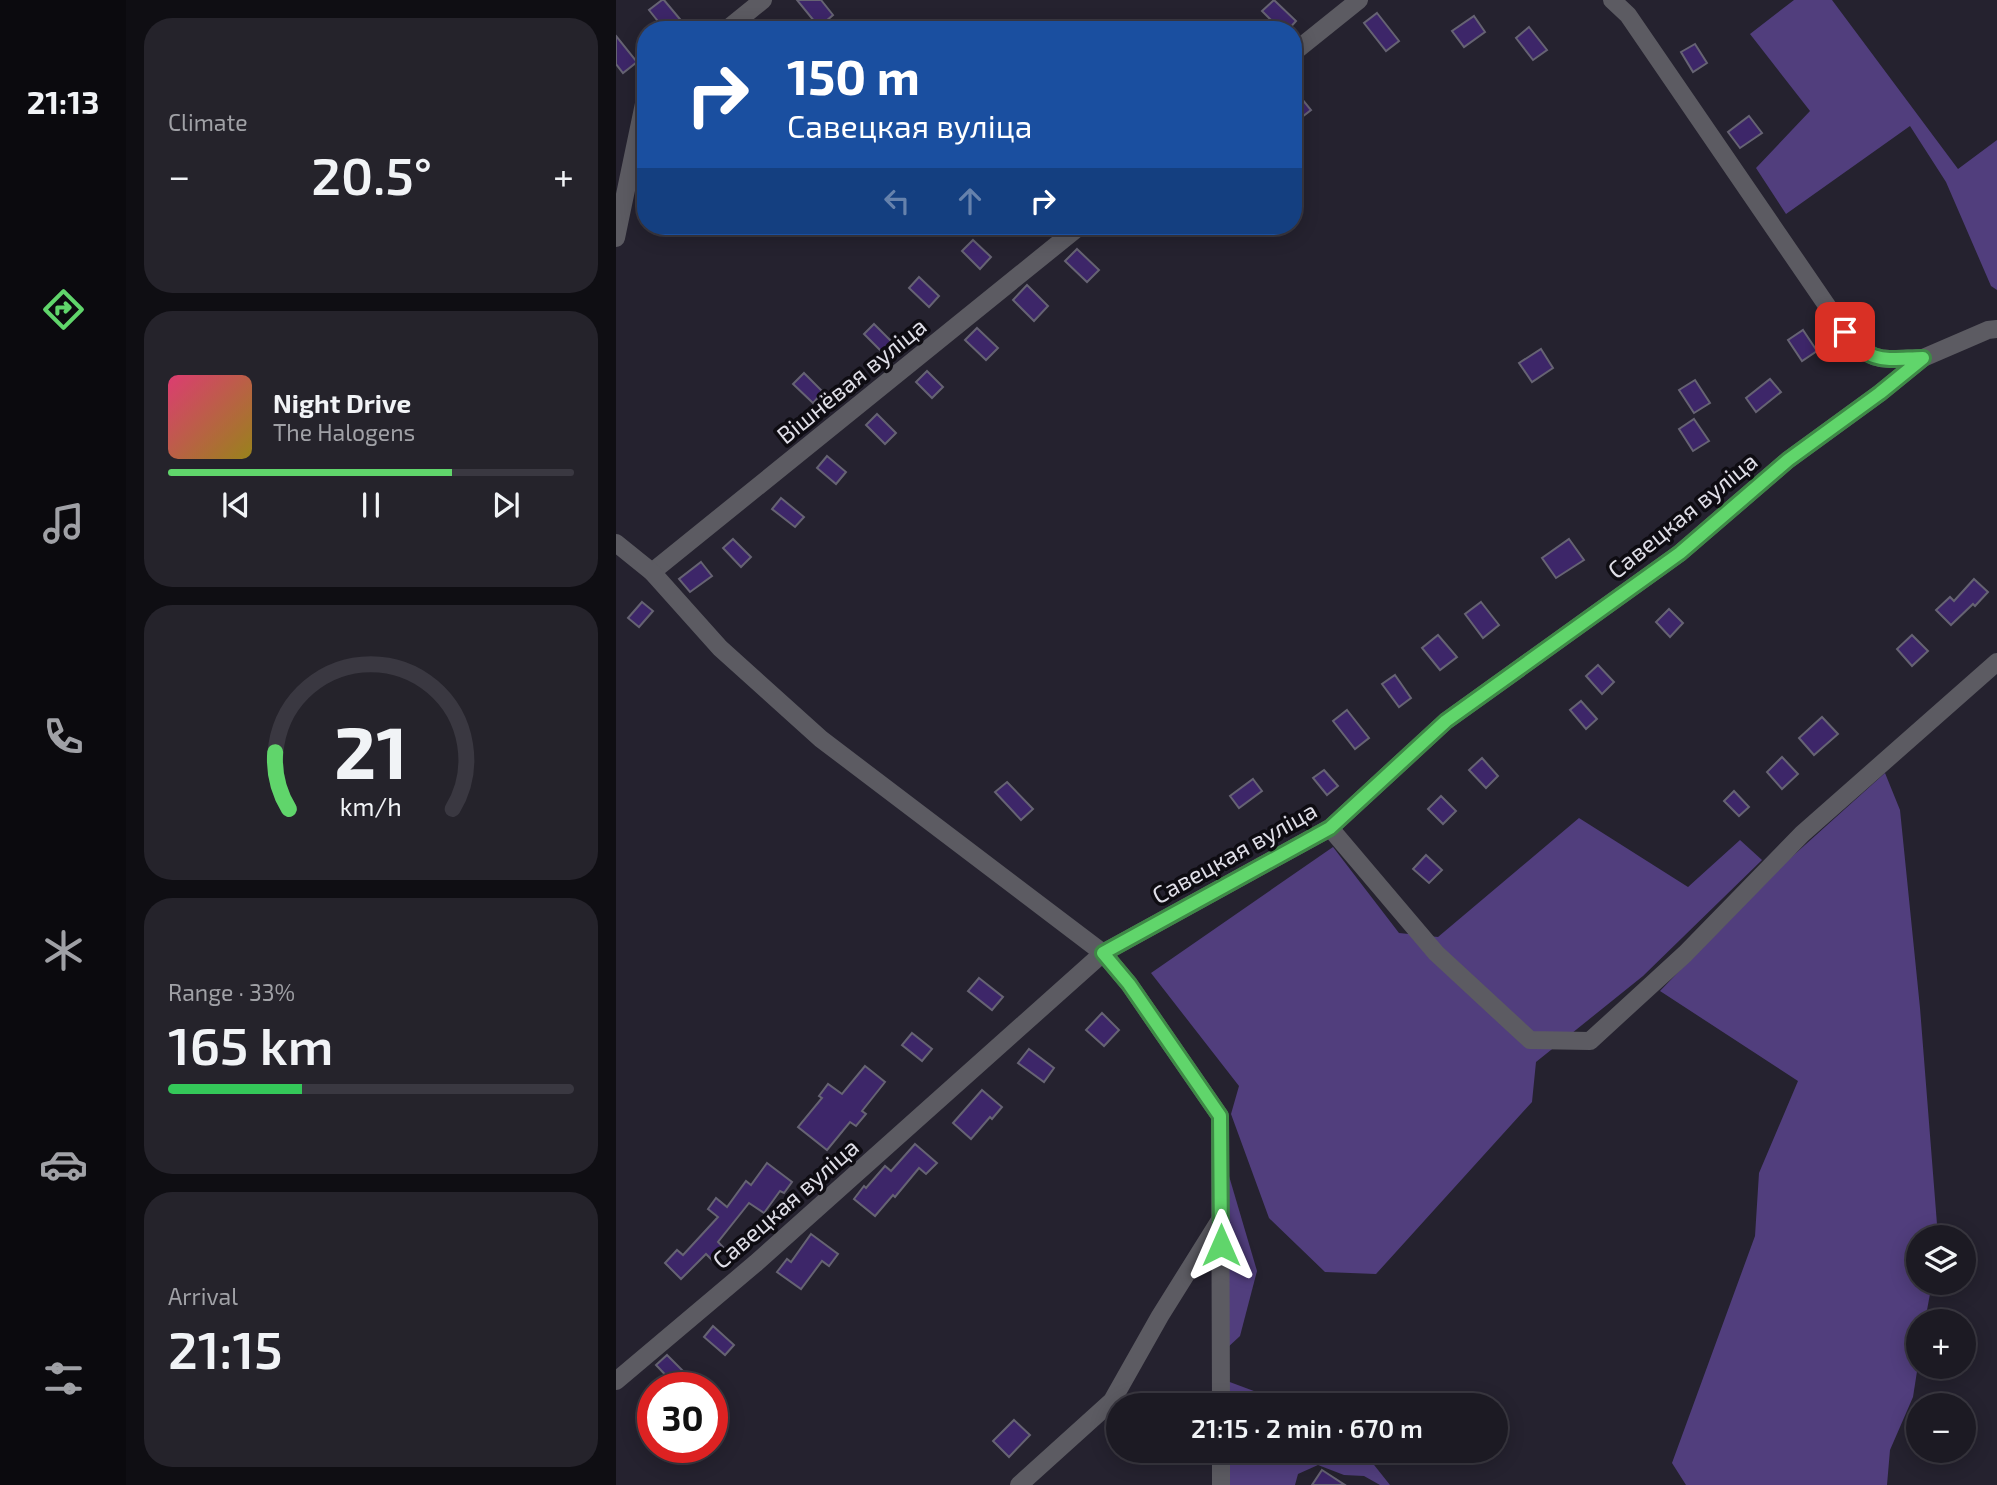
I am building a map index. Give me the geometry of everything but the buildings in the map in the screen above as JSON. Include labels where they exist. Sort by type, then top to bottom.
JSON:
[{"type":"street","points":[[737,21],[763,0]]},
{"type":"street","name":"Савецкая вуліца","points":[[1612,0],[1628,15],[1805,275],[1859,349],[1879,359],[1923,358]]},
{"type":"street","points":[[1302,46],[1359,1]]},
{"type":"street","points":[[616,237],[637,137]]},
{"type":"street","name":"Вішнёвая вуліца","points":[[652,572],[1069,235]]},
{"type":"street","name":"Савецкая вуліца","points":[[616,1381],[756,1263],[1103,953],[1330,828],[1446,721],[1680,553],[1788,460],[1923,358],[1997,329]]},
{"type":"street","points":[[616,543],[652,572],[720,649],[821,739],[1103,953],[1129,984],[1220,1116],[1221,1393]]},
{"type":"street","points":[[1330,828],[1436,953],[1530,1040],[1590,1041],[1685,954],[1802,834],[1997,662]]},
{"type":"street","points":[[1019,1485],[1112,1401],[1160,1316],[1221,1219]]},
{"type":"street","points":[[1221,1463],[1222,1485]]},
{"type":"shaded area","points":[[1794,0],[1832,0],[1958,169],[1997,140],[1997,290],[1991,286],[1946,182],[1910,126],[1786,214],[1756,168],[1810,111],[1750,34]]},
{"type":"shaded area","points":[[1885,773],[1900,810],[1920,1008],[1937,1225],[1906,1225],[1906,1295],[1930,1295],[1927,1309],[1906,1309],[1906,1379],[1916,1379],[1914,1393],[1906,1393],[1906,1413],[1890,1450],[1887,1485],[1686,1485],[1672,1463],[1755,1236],[1759,1173],[1798,1081],[1660,991],[1775,872]]},
{"type":"shaded area","points":[[1579,818],[1688,887],[1740,840],[1762,860],[1643,976],[1536,1062],[1532,1102],[1376,1274],[1325,1272],[1269,1218],[1231,1114],[1239,1086],[1151,973],[1333,847],[1399,933],[1438,937]]},
{"type":"shaded area","points":[[1229,1176],[1257,1271],[1240,1336],[1226,1349]]},
{"type":"shaded area","points":[[1227,1381],[1259,1393],[1227,1393]]},
{"type":"shaded area","points":[[1227,1463],[1373,1463],[1390,1485],[1380,1485],[1364,1476],[1344,1475],[1318,1465],[1298,1474],[1295,1485],[1228,1485]]},
{"type":"route","points":[[1221,1245],[1220,1116],[1129,984],[1103,953],[1330,828],[1446,721],[1680,553],[1788,460],[1923,358],[1879,359],[1859,349],[1845,332]]}]
